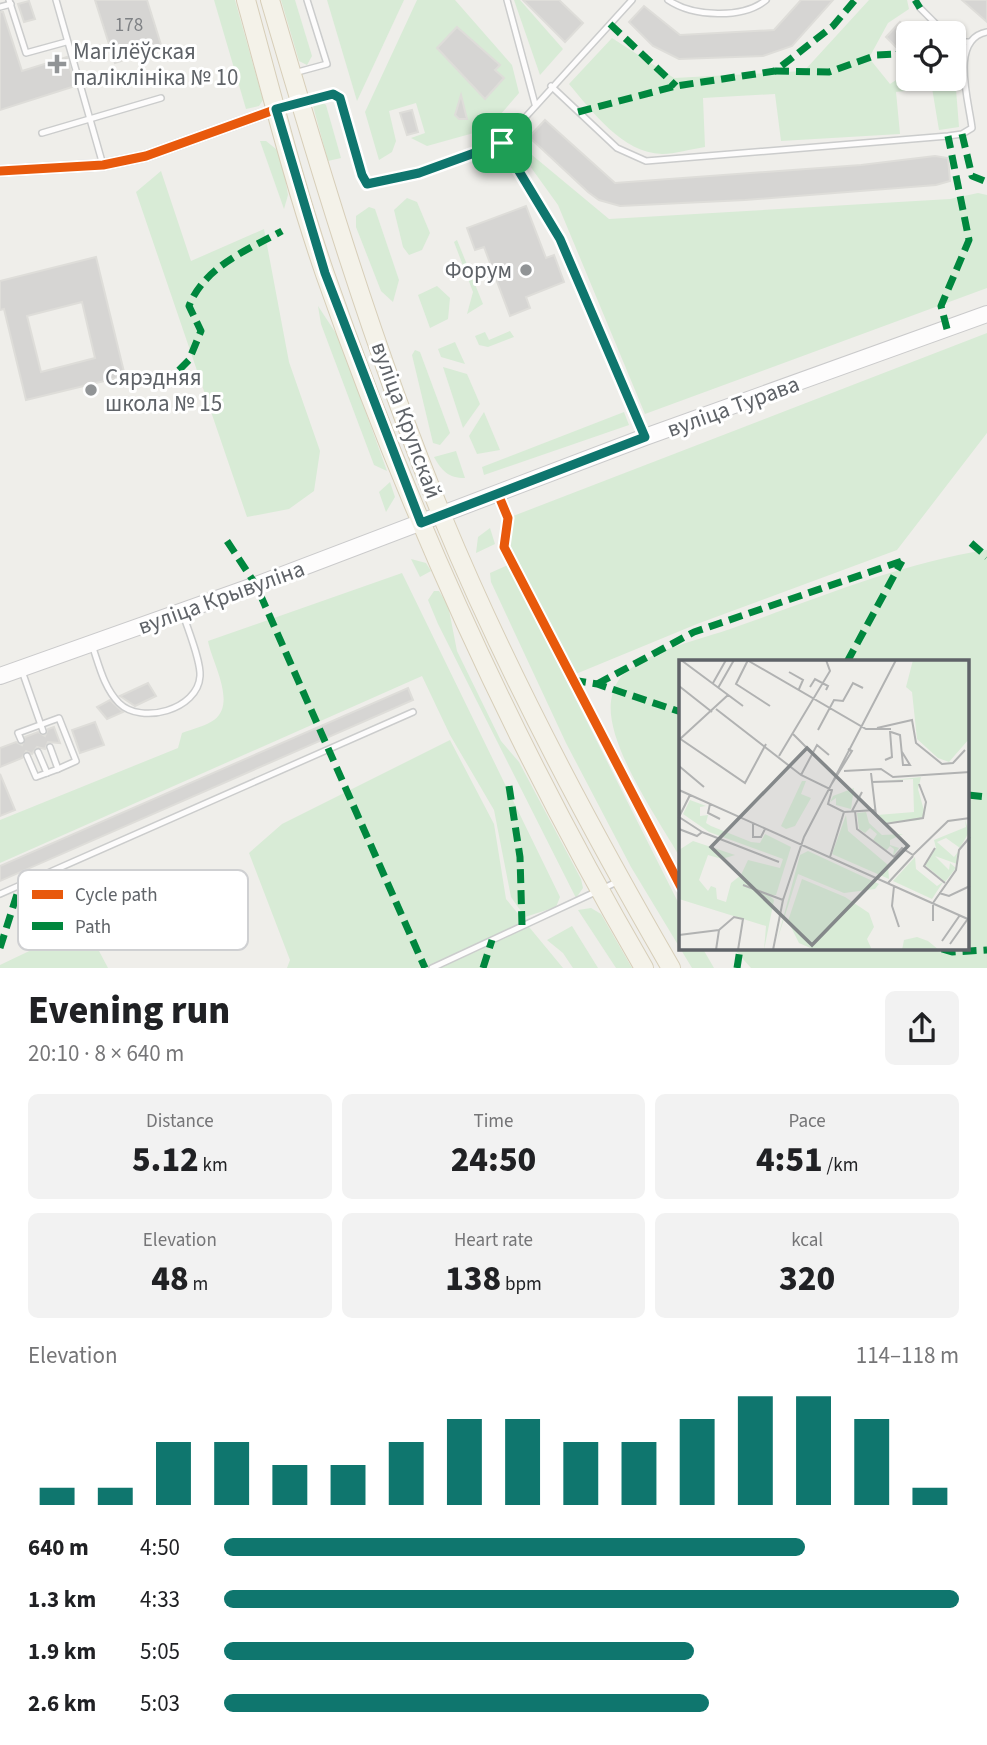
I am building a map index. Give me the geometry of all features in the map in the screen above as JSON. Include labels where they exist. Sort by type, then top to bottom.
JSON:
[{"type":"main road","name":"вуліца Крупскай","points":[[246,0],[325,273],[421,523],[498,692],[599,891],[644,968]]},
{"type":"main road","name":"вуліца Крупскай","points":[[270,0],[343,244],[442,516],[523,689],[620,880],[671,968]]},
{"type":"main road","name":"вуліца Турава","points":[[442,516],[645,437],[987,314]]},
{"type":"main road","name":"вуліца Крывуліна","points":[[0,676],[442,516]]},
{"type":"street","points":[[0,171],[103,165],[146,156],[299,101]]},
{"type":"lane","points":[[56,0],[103,165]]},
{"type":"lane","points":[[291,73],[327,64],[307,0]]},
{"type":"lane","points":[[507,0],[535,104]]},
{"type":"lane","points":[[299,101],[337,95],[367,184],[419,173],[502,143],[632,0]]},
{"type":"lane","points":[[668,0],[694,11],[729,13],[766,0]]},
{"type":"lane","points":[[0,7],[10,2],[26,53],[66,42]]},
{"type":"lane","points":[[920,8],[933,21]]},
{"type":"lane","points":[[551,86],[617,148],[646,161],[948,136],[962,134],[972,128],[962,56],[970,42],[987,32]]},
{"type":"lane","points":[[42,132],[161,98]]},
{"type":"lane","points":[[502,143],[560,239],[645,437]]},
{"type":"lane","points":[[91,642],[109,690],[121,705],[136,714],[163,711],[187,702],[196,690],[201,675],[182,612]]},
{"type":"lane","points":[[21,668],[41,728]]},
{"type":"lane","points":[[54,870],[413,712]]},
{"type":"lane","points":[[21,740],[18,733],[31,732],[59,718],[76,761],[36,777],[27,756]]},
{"type":"lane","points":[[50,747],[58,769]]},
{"type":"lane","points":[[38,752],[47,773]]},
{"type":"lane","points":[[432,968],[620,880]]},
{"type":"lane","points":[[0,894],[18,886]]},
{"type":"green space","points":[[214,0],[235,0],[263,100],[259,106],[246,109]]},
{"type":"green space","points":[[281,0],[295,0],[312,56],[307,65],[299,61]]},
{"type":"green space","points":[[327,0],[404,0],[357,101]]},
{"type":"green space","points":[[417,0],[455,0],[512,65],[519,93],[488,129],[427,146],[411,138],[425,133],[416,103],[389,111],[396,141],[392,152],[379,160],[365,112]]},
{"type":"green space","points":[[514,0],[520,0],[563,49],[540,75]]},
{"type":"green space","points":[[869,0],[907,0],[909,9],[888,23],[869,58],[890,84],[896,80],[896,91],[905,91],[896,92],[900,134],[781,141],[775,94],[703,98],[705,147],[662,154],[647,152],[621,139],[609,129],[569,84],[612,38],[674,78],[804,71]]},
{"type":"green space","points":[[932,91],[956,91],[959,127],[939,130]]},
{"type":"green space","points":[[321,101],[326,105],[341,158],[328,161],[313,106]]},
{"type":"green space","points":[[260,141],[266,141],[281,153],[288,195],[284,209]]},
{"type":"green space","points":[[526,150],[609,219],[950,199],[978,193],[987,195],[987,288],[645,414],[558,205],[522,155]]},
{"type":"green space","points":[[161,171],[191,261],[264,229],[289,362],[320,451],[314,491],[289,509],[247,517],[136,192]]},
{"type":"green space","points":[[407,198],[417,202],[430,233],[422,250],[409,255],[403,247],[394,210]]},
{"type":"green space","points":[[369,207],[375,209],[399,280],[393,302],[381,291],[356,227],[356,216]]},
{"type":"green space","points":[[457,240],[483,304],[467,314],[473,292],[454,242]]},
{"type":"green space","points":[[437,286],[450,298],[448,319],[430,328],[418,295]]},
{"type":"green space","points":[[318,306],[339,338],[387,471],[374,465],[321,324]]},
{"type":"green space","points":[[510,331],[514,337],[488,347],[479,345],[475,336],[485,332],[489,340]]},
{"type":"green space","points":[[987,333],[987,433],[897,550],[697,624],[566,678],[503,548],[508,518]]},
{"type":"green space","points":[[455,342],[465,364],[441,357],[438,349]]},
{"type":"green space","points":[[415,350],[420,352],[450,433],[440,445],[433,443],[412,355]]},
{"type":"green space","points":[[443,367],[467,374],[480,404],[463,428]]},
{"type":"green space","points":[[484,412],[500,450],[477,454],[469,436]]},
{"type":"green space","points":[[624,412],[629,425],[484,475],[482,467]]},
{"type":"green space","points":[[456,451],[465,478],[446,473],[434,457]]},
{"type":"green space","points":[[390,482],[395,497],[386,512],[379,492]]},
{"type":"green space","points":[[490,528],[495,544],[476,553],[478,537]]},
{"type":"green space","points":[[987,550],[987,968],[751,968],[735,950],[970,950],[970,660],[679,660],[679,856],[634,779],[615,734],[611,714],[612,696],[617,683],[636,665],[677,646],[890,573]]},
{"type":"green space","points":[[411,559],[426,563],[431,571],[420,577]]},
{"type":"green space","points":[[508,565],[679,904],[679,946],[631,867],[566,743],[491,582],[490,573]]},
{"type":"green space","points":[[402,573],[560,897],[556,907],[525,917],[511,897],[494,810],[450,735],[422,676],[0,863],[0,820],[178,748],[182,733],[203,726],[221,713],[223,693],[208,641]]},
{"type":"green space","points":[[434,591],[439,591],[448,605],[457,651],[501,741],[519,762],[581,879],[583,888],[576,898],[438,624],[428,600]]},
{"type":"green space","points":[[450,740],[494,824],[506,899],[563,968],[287,968],[290,960],[249,853],[282,824]]},
{"type":"green space","points":[[591,908],[601,914],[632,968],[616,968],[578,910]]},
{"type":"green space","points":[[572,926],[598,968],[573,968],[563,953],[547,940]]},
{"type":"green space","points":[[31,950],[102,950],[99,951],[108,968],[0,968],[0,965]]},
{"type":"green space","points":[[681,950],[704,950],[714,968],[692,968]]},
{"type":"building","points":[[95,0],[147,0],[162,48],[115,63]]},
{"type":"building","points":[[523,0],[559,0],[583,23],[565,42]]},
{"type":"building","points":[[801,0],[833,0],[792,46],[763,56],[679,59],[653,46],[629,22],[644,6],[680,35],[774,30]]},
{"type":"building","points":[[962,0],[987,0],[987,22]]},
{"type":"building","points":[[29,1],[35,19],[24,22],[18,4]]},
{"type":"building","name":"Магілёўская паліклініка № 10","points":[[0,12],[3,12],[22,71],[67,57],[75,86],[0,110]]},
{"type":"building","points":[[896,26],[896,47],[886,37]]},
{"type":"building","points":[[457,27],[500,65],[495,70],[504,78],[485,99],[437,48]]},
{"type":"building","points":[[461,95],[467,119],[459,119],[455,115]]},
{"type":"building","points":[[412,110],[418,132],[407,135],[400,113]]},
{"type":"building","points":[[545,120],[615,183],[861,165],[935,156],[948,158],[950,181],[936,185],[745,200],[620,206],[599,200],[588,192],[529,137]]},
{"type":"building","name":"Форум","points":[[526,206],[546,258],[554,255],[564,282],[526,297],[530,308],[510,316],[484,247],[475,250],[467,228]]},
{"type":"building","points":[[96,257],[125,376],[26,400],[4,309],[0,310],[0,281]],"holes":[[[82,302],[95,358],[41,372],[27,316]]]},
{"type":"building","points":[[148,683],[156,696],[135,706],[120,696]]},
{"type":"building","points":[[408,688],[413,700],[25,870],[18,870],[18,873],[0,881],[0,866]]},
{"type":"building","points":[[110,700],[123,712],[107,719],[97,707]]},
{"type":"building","points":[[95,722],[104,745],[80,753],[72,730]]},
{"type":"building","points":[[54,727],[60,743],[48,742],[45,749],[37,747],[32,754],[26,751],[22,758],[0,767],[0,748],[16,742],[22,745],[25,737],[38,732],[45,736],[48,729]]},
{"type":"building","points":[[0,774],[15,810],[0,816]]},
{"type":"marked path","points":[[578,112],[676,86],[775,71],[833,26],[855,0]]},
{"type":"marked path","points":[[915,0],[920,8]]},
{"type":"marked path","points":[[610,24],[676,86]]},
{"type":"marked path","points":[[775,71],[829,72],[877,55],[896,54]]},
{"type":"marked path","points":[[962,134],[972,176],[987,182]]},
{"type":"marked path","points":[[947,329],[941,306],[969,240],[948,136]]},
{"type":"marked path","points":[[164,385],[189,360],[201,331],[189,306],[205,280],[228,261],[282,231]]},
{"type":"marked path","points":[[227,541],[256,585],[425,968]]},
{"type":"marked path","points":[[971,543],[987,557]]},
{"type":"marked path","points":[[848,660],[902,561]]},
{"type":"marked path","points":[[597,684],[694,632],[902,561]]},
{"type":"marked path","points":[[572,680],[597,684],[679,711]]},
{"type":"marked path","points":[[509,786],[520,857],[522,925]]},
{"type":"marked path","points":[[970,795],[987,797]]},
{"type":"marked path","points":[[0,948],[18,891]]},
{"type":"marked path","points":[[483,968],[492,940]]},
{"type":"marked path","points":[[737,968],[740,950]]},
{"type":"marked path","points":[[945,950],[987,950]]},
{"type":"cycle path","points":[[0,171],[103,165],[146,156],[299,101]]},
{"type":"cycle path","points":[[498,494],[508,518],[504,547],[679,883]]},
{"type":"place","name":"Магілёўская паліклініка № 10","points":[[57,64]]},
{"type":"place","name":"Форум","points":[[526,270]]},
{"type":"place","name":"Сярэдняя школа № 15","points":[[91,390]]},
{"type":"route","points":[[337,95],[367,184],[419,173],[502,143],[560,239],[645,437],[421,523],[325,273],[276,109],[299,101],[337,95]]}]
